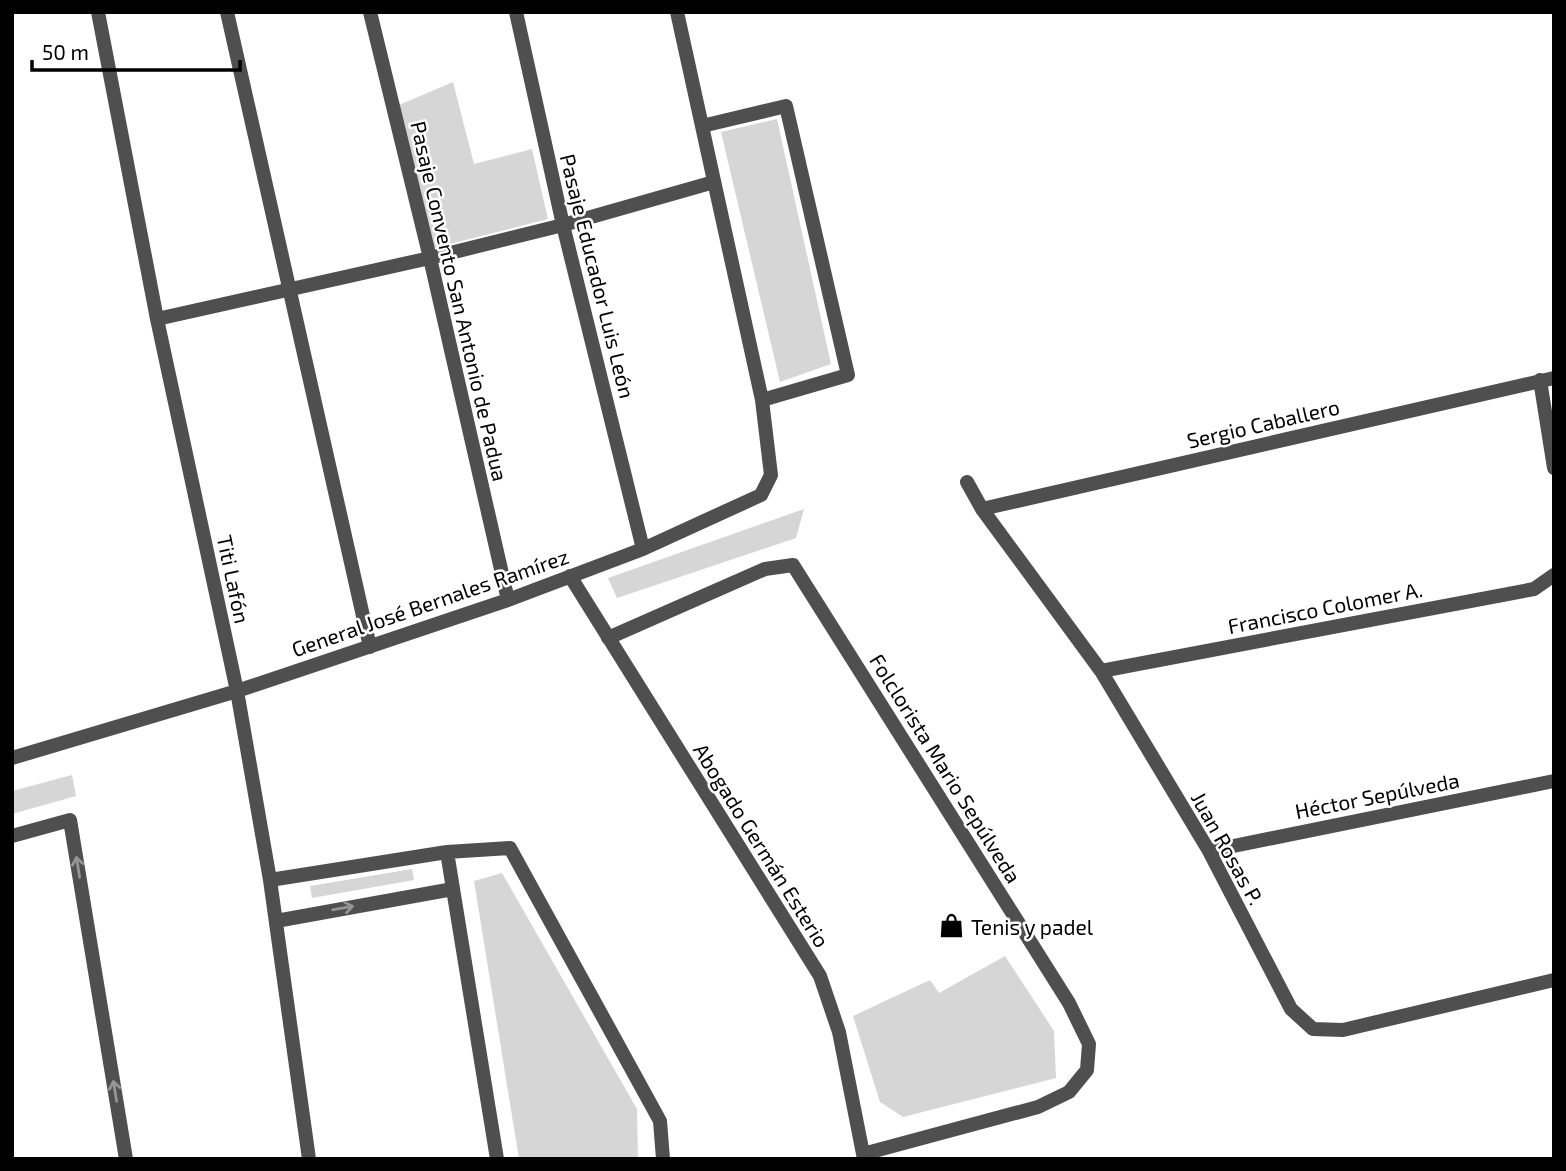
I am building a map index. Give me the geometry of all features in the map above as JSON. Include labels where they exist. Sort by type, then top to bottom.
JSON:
[{"type":"street","name":"Titi Lafón","points":[[98,12],[157,319],[237,691],[270,880],[309,1159]]},
{"type":"street","points":[[227,12],[370,647]]},
{"type":"street","name":"Pasaje Convento San Antonio de Padua","points":[[370,12],[430,258],[508,600]]},
{"type":"street","name":"Pasaje Educador Luis León","points":[[516,12],[564,225],[643,549]]},
{"type":"street","name":"General José Bernales Ramírez","points":[[12,758],[237,691],[508,600],[643,549],[761,495],[771,475],[762,400],[677,12]]},
{"type":"street","points":[[702,126],[786,106],[848,375],[762,400]]},
{"type":"street","points":[[157,319],[430,258],[564,225],[714,182]]},
{"type":"street","points":[[1547,379],[1554,468]]},
{"type":"street","name":"Sergio Caballero","points":[[982,509],[1547,379]]},
{"type":"street","name":"Juan Rosas P.","points":[[967,482],[982,509],[1101,671],[1209,851],[1291,1009],[1313,1029],[1343,1030],[1554,980]]},
{"type":"street","name":"Folclorista Mario Sepúlveda","points":[[608,638],[765,569],[793,565],[1069,1003],[1089,1044],[1087,1070],[1069,1092],[1038,1107],[863,1157]]},
{"type":"street","name":"Francisco Colomer A.","points":[[1101,671],[1534,589],[1554,575]]},
{"type":"street","name":"Abogado Germán Esterio","points":[[570,576],[820,976],[839,1032],[863,1157]]},
{"type":"street","name":"Héctor Sepúlveda","points":[[1209,851],[1554,781]]},
{"type":"street","points":[[12,836],[70,820],[126,1159]]},
{"type":"street","points":[[270,880],[447,852],[510,848],[660,1121],[663,1159]]},
{"type":"street","points":[[447,852],[496,1159]]},
{"type":"street","points":[[276,921],[453,889]]},
{"type":"shaded area","points":[[453,82],[474,164],[532,149],[548,219],[434,248],[399,105]]},
{"type":"shaded area","points":[[777,119],[831,364],[780,382],[721,132]]},
{"type":"shaded area","points":[[804,509],[796,538],[617,598],[608,578]]},
{"type":"shaded area","points":[[72,775],[76,796],[12,814],[12,791]]},
{"type":"shaded area","points":[[412,869],[414,880],[312,898],[310,886]]},
{"type":"shaded area","points":[[502,873],[637,1109],[638,1159],[519,1159],[474,881]]},
{"type":"shaded area","points":[[1005,956],[1054,1031],[1056,1078],[903,1117],[880,1102],[853,1016],[930,980],[939,993]]},
{"type":"place","name":"Tenis y padel","points":[[951,926]]}]
